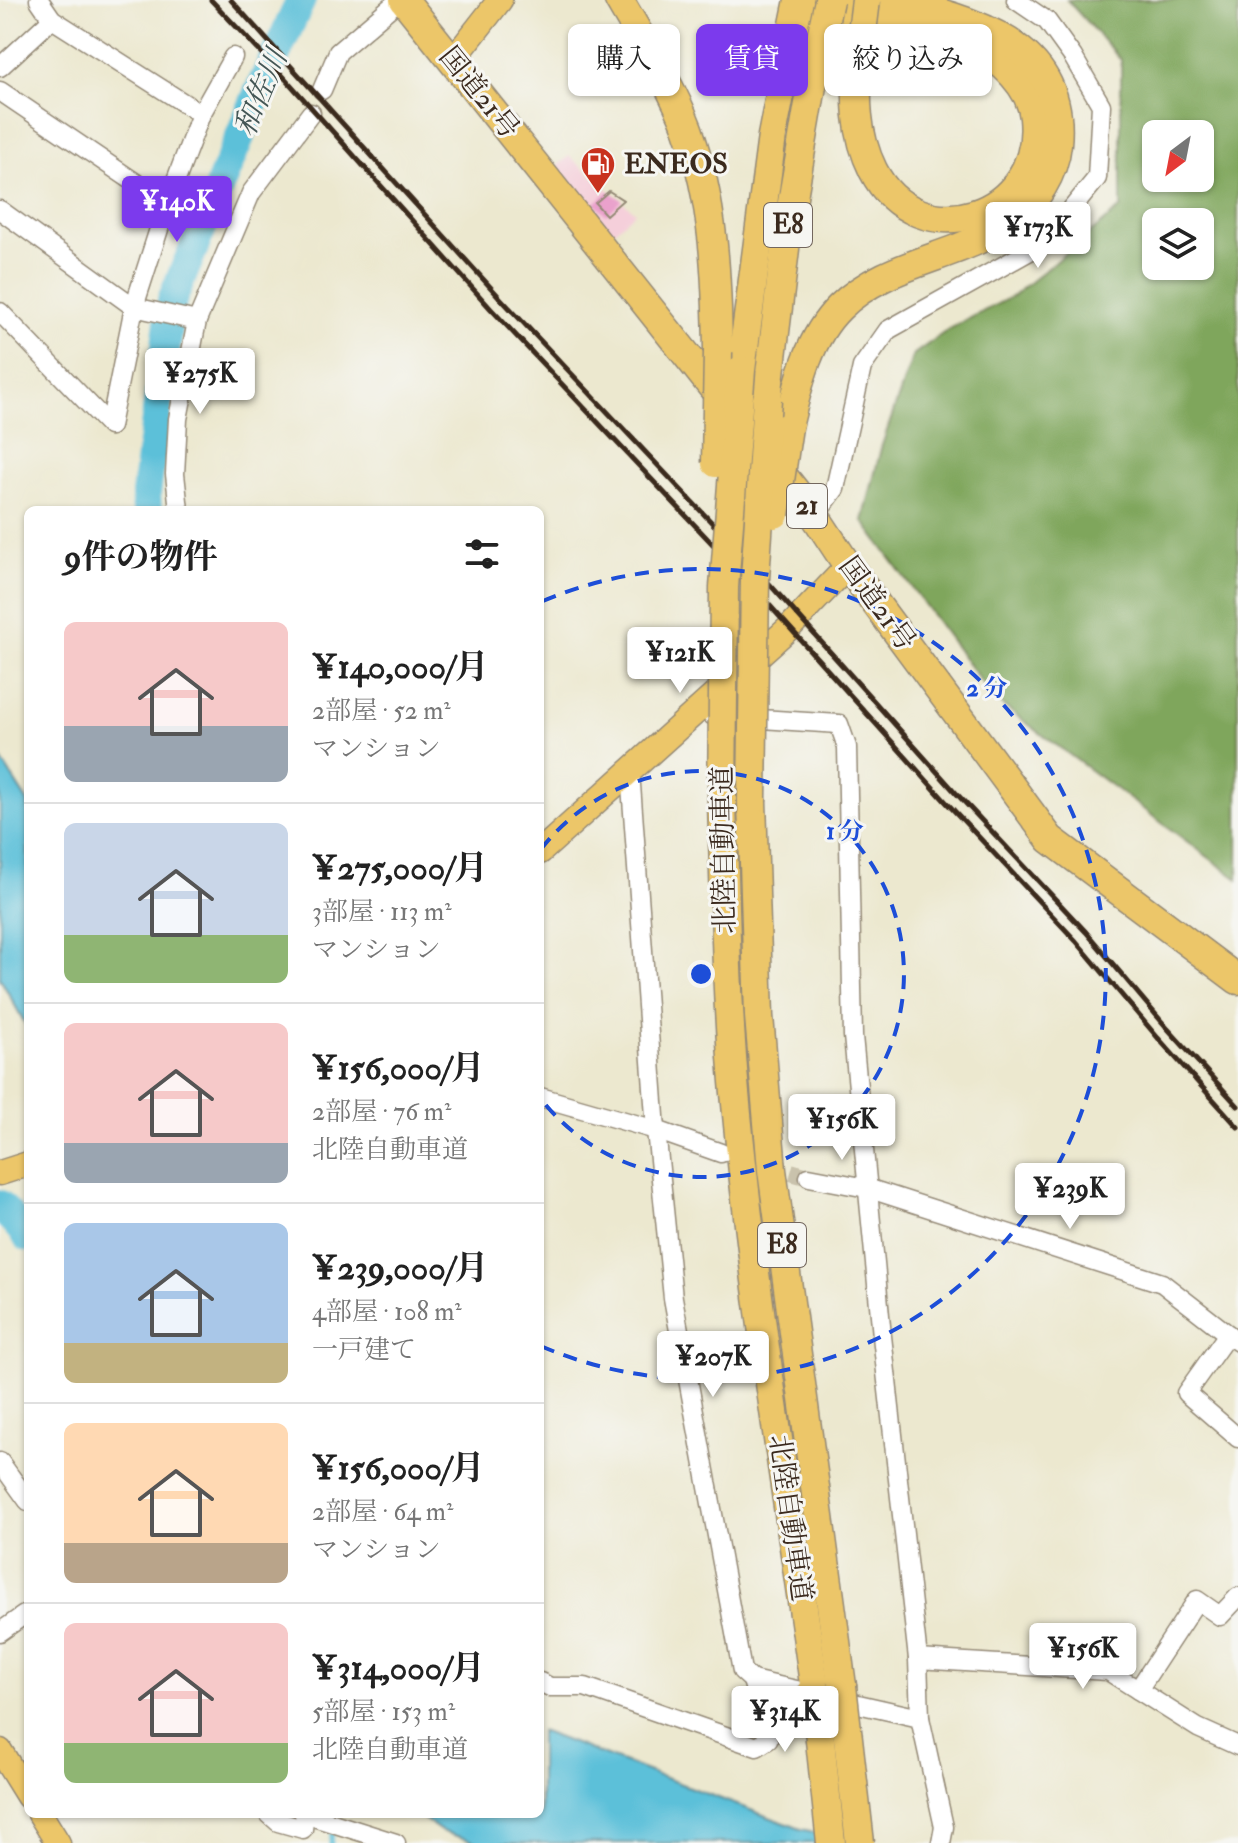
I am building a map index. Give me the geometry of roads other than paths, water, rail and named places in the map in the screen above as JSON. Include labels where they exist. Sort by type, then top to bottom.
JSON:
[{"type":"highway","name":"国道21号","points":[[401,0],[453,60],[815,516],[848,566],[1050,839],[1238,980]]},
{"type":"highway","points":[[619,0],[687,127],[702,174],[713,225],[718,352],[715,568],[722,703]]},
{"type":"highway","points":[[797,0],[946,34],[976,46],[1003,64],[1021,85],[1033,110],[1036,137],[1030,163],[1019,183],[1002,201],[980,213],[956,217],[931,216],[907,206],[889,192],[874,172],[864,149],[858,115],[859,56],[866,0]]},
{"type":"highway","name":"北陸自動車道","points":[[797,0],[772,136],[741,370],[724,587],[722,802],[730,1020],[737,1108],[752,1239],[814,1684],[831,1843]]},
{"type":"highway","name":"北陸自動車道","points":[[829,0],[787,232],[767,399],[755,579],[756,949],[772,1170],[842,1686],[860,1843]]},
{"type":"highway","points":[[756,801],[767,591],[778,492],[788,427],[810,353],[824,326],[840,306],[885,275],[991,234],[1014,219],[1036,197],[1049,176],[1057,149],[1059,123],[1053,97],[1040,70],[1016,46],[984,27],[954,16],[889,0]]},
{"type":"main road","points":[[453,60],[500,0]]},
{"type":"main road","points":[[544,848],[789,628],[848,566]]},
{"type":"main road","points":[[0,1173],[24,1165]]},
{"type":"main road","points":[[1,1756],[24,1790]]},
{"type":"main road","points":[[42,1818],[58,1843]]},
{"type":"street","points":[[39,0],[52,19],[201,114]]},
{"type":"street","points":[[322,90],[338,52],[401,0]]},
{"type":"street","points":[[815,516],[835,489],[862,367],[888,330],[1044,243],[1097,178],[1101,105],[1073,57],[1047,21],[1016,0]]},
{"type":"street","points":[[0,67],[52,19]]},
{"type":"street","points":[[0,312],[110,426],[134,307],[167,204],[201,114],[233,57]]},
{"type":"street","points":[[0,91],[167,204]]},
{"type":"street","points":[[179,506],[175,474],[178,419],[190,320],[251,193],[311,113]]},
{"type":"street","points":[[0,210],[134,307],[190,320]]},
{"type":"street","points":[[693,715],[839,724],[847,747],[853,1036],[918,1659],[920,1718],[943,1835]]},
{"type":"street","points":[[630,771],[656,1130],[673,1298],[742,1671],[752,1680],[920,1718]]},
{"type":"street","points":[[544,1098],[656,1130],[721,1153]]},
{"type":"street","points":[[809,1177],[867,1188],[1162,1283],[1233,1338],[1186,1393],[1238,1438]]},
{"type":"street","points":[[0,1462],[24,1495]]},
{"type":"street","points":[[1138,1690],[1197,1600],[1220,1616],[1238,1597]]},
{"type":"street","points":[[0,1632],[24,1615]]},
{"type":"street","points":[[918,1659],[1108,1671],[1198,1728],[1238,1746]]},
{"type":"street","points":[[544,1684],[550,1687],[585,1687],[757,1747],[768,1740],[752,1680]]},
{"type":"street","points":[[274,1818],[303,1829],[304,1818]]},
{"type":"street","points":[[318,1818],[396,1843]]},
{"type":"water","points":[[0,758],[24,796],[24,1022],[0,978]]},
{"type":"water","points":[[544,1733],[801,1829],[863,1843],[479,1843],[441,1831],[423,1818],[544,1818]]},
{"type":"waterway","name":"和佐川","points":[[147,506],[172,300],[258,93],[301,0]]},
{"type":"waterway","points":[[0,1205],[24,1232]]},
{"type":"waterway","points":[[331,1843],[332,1834]]},
{"type":"tunnel","points":[[765,1165],[809,1177]]},
{"type":"railway","points":[[211,0],[491,309],[755,589],[1076,941],[1238,1127]]},
{"type":"railway","points":[[231,0],[502,300],[765,579],[956,793],[1086,932],[1238,1106]]},
{"type":"place","name":"ENEOS","points":[[598,195]]}]
